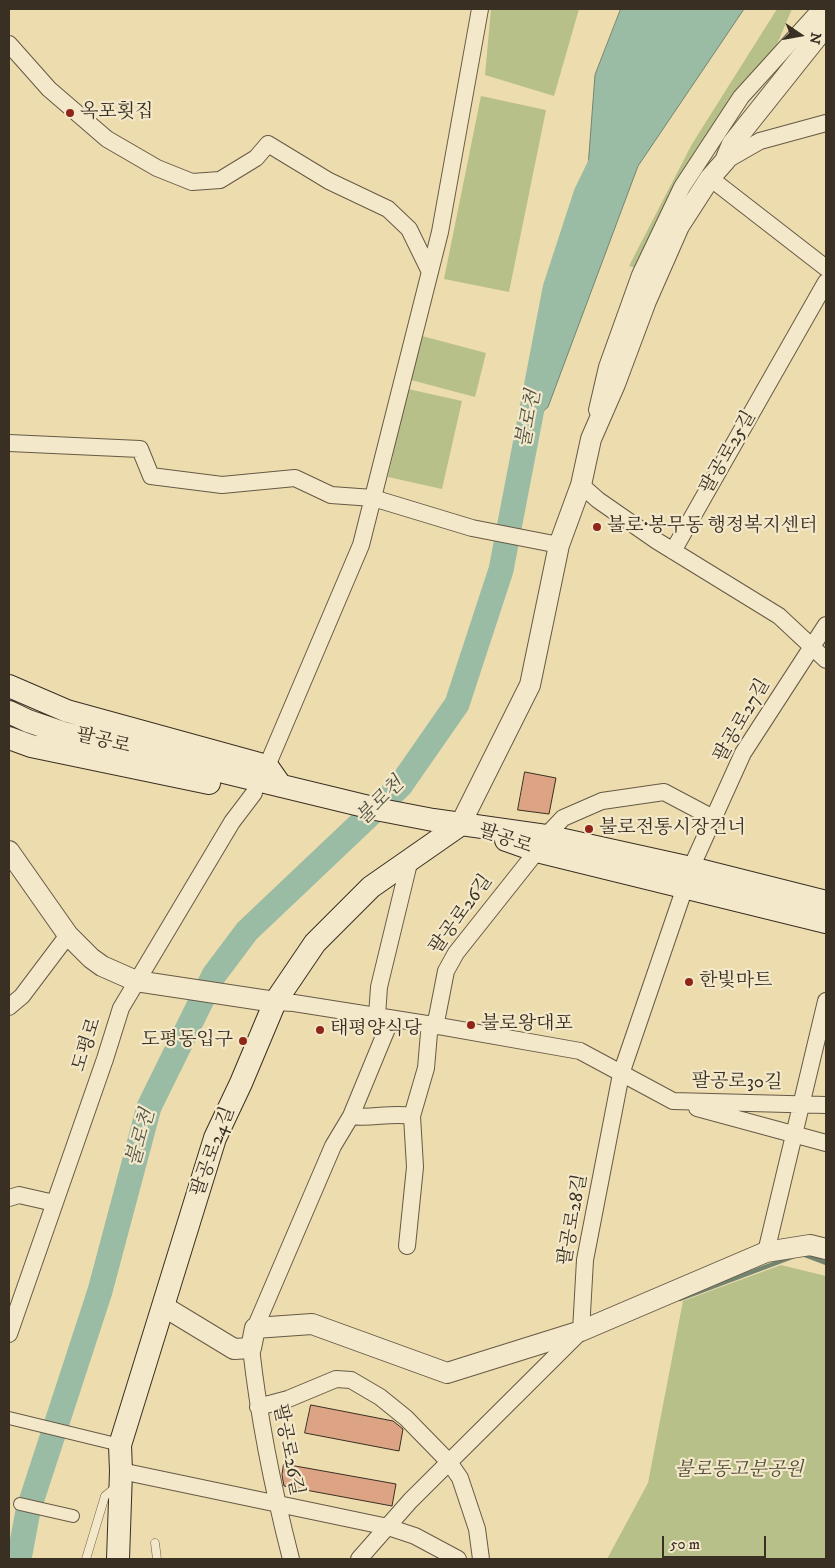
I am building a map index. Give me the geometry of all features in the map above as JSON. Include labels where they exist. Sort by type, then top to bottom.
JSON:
[{"type":"main road","points":[[9,686],[67,711],[267,766],[281,786],[254,793],[31,746],[9,738]]},
{"type":"main road","name":"팔공로","points":[[9,712],[28,721],[63,733],[281,786],[688,878],[826,902]]},
{"type":"main road","name":"팔공로24길","points":[[118,1559],[121,1477],[120,1445],[215,1138],[241,1083],[269,1002],[315,943],[370,887],[460,825]]},
{"type":"main road","name":"팔공로","points":[[688,878],[826,922]]},
{"type":"street","points":[[267,766],[361,545],[440,232],[480,9]]},
{"type":"street","points":[[460,825],[530,685],[552,543],[581,485],[606,367],[640,275],[682,188],[742,97],[819,11],[825,9]]},
{"type":"street","points":[[591,439],[615,384],[646,300],[679,226],[710,178],[724,161],[732,144],[826,26]]},
{"type":"street","points":[[9,44],[49,89],[107,139],[157,168],[192,182],[220,180],[256,158],[268,144],[329,182],[388,209],[409,229],[430,272]]},
{"type":"street","points":[[724,161],[760,140],[826,123]]},
{"type":"street","points":[[710,178],[826,268]]},
{"type":"street","name":"팔공로25길","points":[[673,551],[826,282]]},
{"type":"street","points":[[9,443],[140,449],[151,476],[222,485],[295,478],[331,495],[373,498],[472,528],[552,543]]},
{"type":"street","points":[[581,485],[606,505],[673,551],[779,616],[826,660]]},
{"type":"street","name":"팔공로27길","points":[[688,878],[743,753],[826,625]]},
{"type":"street","name":"팔공로26길","points":[[407,1246],[415,1167],[412,1116],[426,1068],[429,1033],[437,1017],[446,971],[450,962],[563,818],[602,801],[664,792],[714,819]]},
{"type":"street","name":"도평로","points":[[9,1334],[121,1008],[232,822],[254,793]]},
{"type":"street","points":[[9,852],[68,935],[102,966],[136,981],[433,1025]]},
{"type":"street","points":[[162,1306],[234,1349],[251,1348],[255,1328],[333,1146],[351,1116],[384,1018],[379,987],[410,859]]},
{"type":"street","name":"팔공로28길","points":[[581,1331],[585,1260],[621,1074],[688,878]]},
{"type":"street","points":[[9,1007],[22,996],[68,935]]},
{"type":"street","name":"팔공로30길","points":[[766,1252],[826,1001]]},
{"type":"street","name":"팔공로30길","points":[[433,1025],[580,1051],[673,1101],[826,1143]]},
{"type":"street","name":"팔공로30길","points":[[673,1101],[826,1105]]},
{"type":"street","points":[[351,1116],[365,1118],[401,1114],[412,1116]]},
{"type":"street","points":[[9,1198],[19,1195],[54,1203]]},
{"type":"street","points":[[255,1328],[312,1324],[447,1373],[581,1331],[766,1252],[810,1245],[826,1249]]},
{"type":"street","points":[[360,1559],[410,1501],[581,1331]]},
{"type":"street","name":"팔공로26길","points":[[251,1348],[258,1407],[276,1502],[291,1559]]},
{"type":"street","points":[[258,1407],[288,1399],[336,1379],[351,1380],[380,1397],[406,1418],[449,1462],[460,1478],[477,1529],[481,1559]]},
{"type":"street","points":[[9,1418],[120,1445]]},
{"type":"street","points":[[121,1477],[276,1502],[388,1527],[415,1536],[458,1559]]},
{"type":"street","points":[[20,1504],[73,1516]]},
{"type":"lane","points":[[86,1559],[105,1496],[121,1477]]},
{"type":"lane","points":[[155,1543],[158,1559]]},
{"type":"green space","points":[[491,9],[579,9],[554,96],[485,75]]},
{"type":"green space","points":[[777,9],[792,9],[766,70],[736,98],[641,269],[629,266],[692,144]]},
{"type":"green space","points":[[481,96],[546,110],[509,292],[444,279]]},
{"type":"green space","points":[[422,336],[486,353],[475,397],[411,380]]},
{"type":"green space","points":[[408,389],[462,401],[442,489],[388,477]]},
{"type":"green space","name":"불로동고분공원","points":[[781,1265],[826,1276],[826,1559],[607,1559],[648,1483],[683,1301]]},
{"type":"water","points":[[621,9],[744,9],[638,166],[548,407],[528,424],[555,289],[586,194],[595,75]]},
{"type":"building","points":[[525,772],[556,778],[549,814],[518,810]]},
{"type":"building","points":[[311,1405],[393,1421],[403,1429],[399,1451],[305,1433]]},
{"type":"building","points":[[284,1464],[396,1484],[392,1506],[284,1486],[282,1475]]},
{"type":"waterway","name":"불로천","points":[[19,1559],[28,1511],[100,1291],[149,1107],[214,975],[247,931],[400,786],[457,704],[501,570],[555,289],[586,194],[601,163]]},
{"type":"waterway","points":[[802,1254],[826,1263]]},
{"type":"waterway","points":[[680,1299],[792,1257]]},
{"type":"place","name":"옥포횟집","points":[[70,113]]},
{"type":"place","name":"불로·봉무동 행정복지센터","points":[[597,527]]},
{"type":"place","name":"불로전통시장건너","points":[[589,829]]},
{"type":"place","name":"한빛마트","points":[[689,982]]},
{"type":"place","name":"불로왕대포","points":[[471,1025]]},
{"type":"place","name":"태평양식당","points":[[320,1030]]},
{"type":"place","name":"도평동입구","points":[[243,1041]]}]
